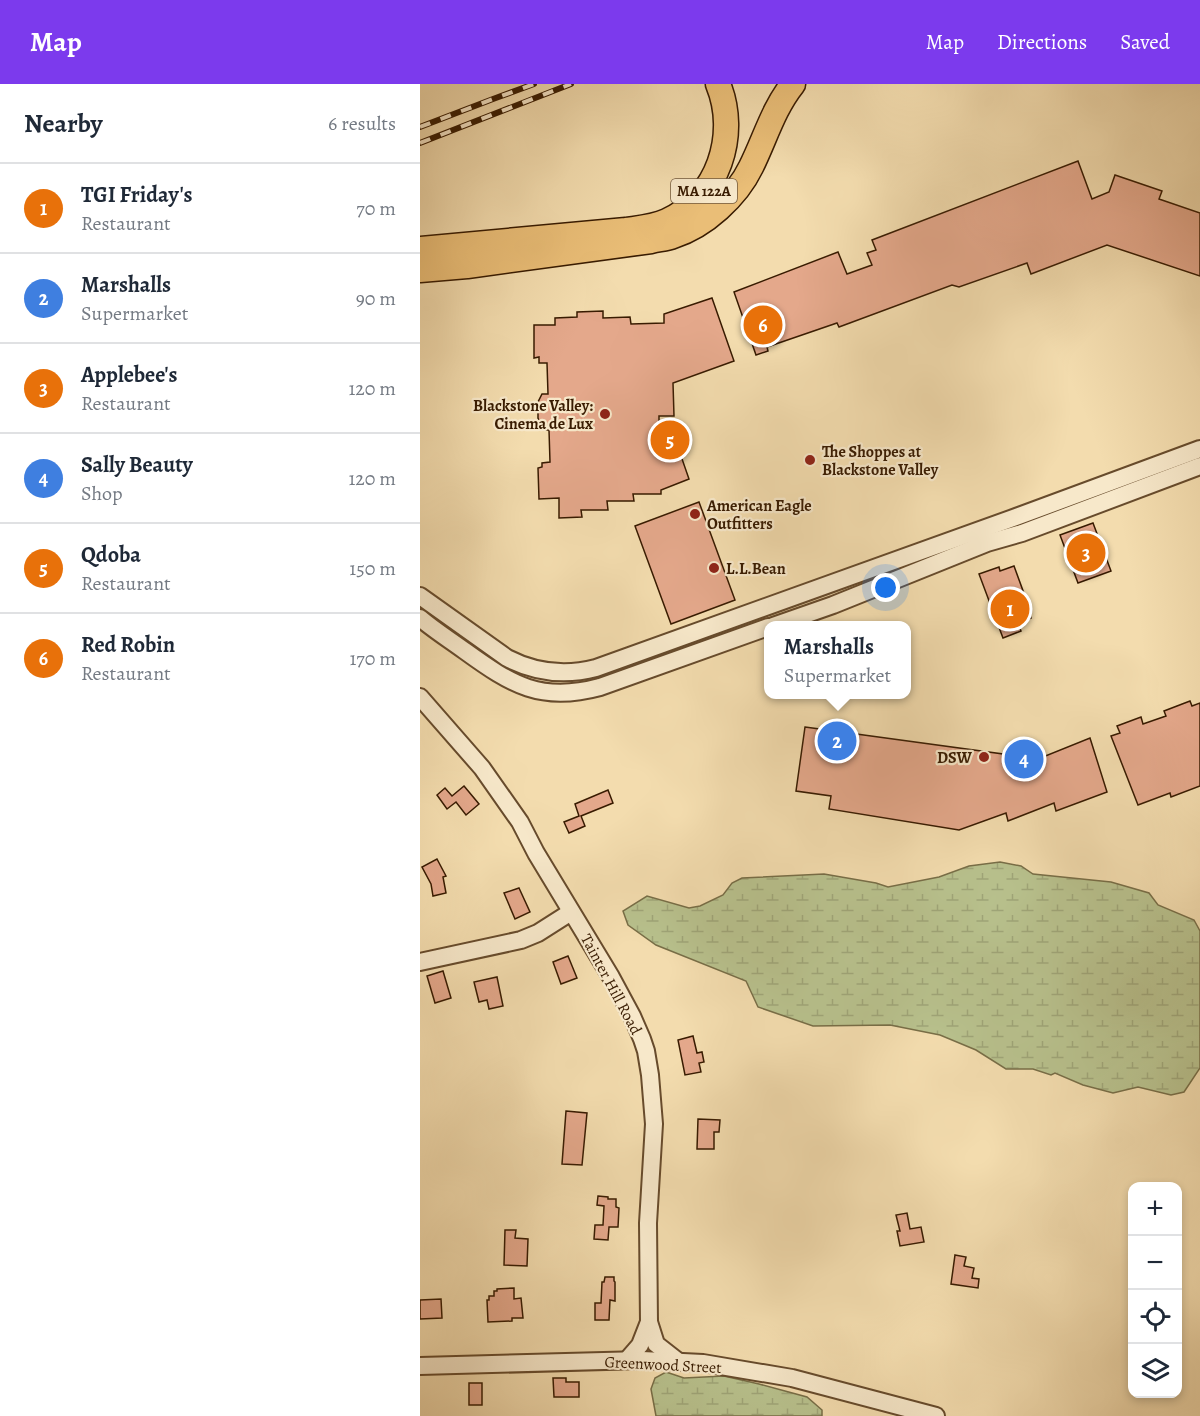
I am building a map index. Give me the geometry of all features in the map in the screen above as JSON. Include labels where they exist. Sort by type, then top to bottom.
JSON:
[{"type":"highway","name":"MA 122A","points":[[420,249],[626,230],[667,221],[698,199],[709,185],[726,146],[725,105],[718,84]]},
{"type":"highway","points":[[420,270],[467,266],[651,241],[673,237],[693,228],[715,212],[737,190],[751,167],[774,114],[793,84]]},
{"type":"street","points":[[420,596],[518,664],[548,672],[579,672],[596,668],[1016,517],[1200,448]]},
{"type":"street","points":[[787,621],[987,543],[1022,533],[1200,466]]},
{"type":"street","points":[[420,618],[511,681],[526,688],[563,693],[582,692],[600,687],[764,628]]},
{"type":"street","name":"Tainter Hill Road","points":[[420,697],[468,750],[520,822],[536,853],[611,977],[642,1039],[648,1063],[654,1124],[648,1223],[649,1322],[656,1344],[679,1362]]},
{"type":"street","points":[[420,962],[521,940],[571,912]]},
{"type":"street","name":"Tainter Hill Road","points":[[627,1360],[640,1345],[649,1322]]},
{"type":"street","name":"Greenwood Street","points":[[420,1366],[627,1360],[679,1362],[792,1378],[936,1416]]},
{"type":"green space","points":[[1000,862],[1021,866],[1033,874],[1111,882],[1149,893],[1158,905],[1194,920],[1200,931],[1200,1068],[1184,1092],[1171,1095],[1138,1087],[1113,1093],[1083,1085],[1055,1073],[1051,1075],[1033,1069],[1006,1069],[976,1050],[940,1035],[890,1025],[813,1026],[758,1007],[746,981],[656,945],[628,925],[623,911],[647,896],[689,908],[700,906],[723,895],[732,883],[742,878],[824,874],[888,887],[939,877],[969,866]]},
{"type":"green space","points":[[666,1372],[684,1378],[724,1376],[807,1397],[822,1410],[822,1416],[656,1416],[651,1389],[655,1378]]},
{"type":"building","points":[[1078,161],[1092,199],[1109,192],[1115,175],[1162,191],[1159,199],[1200,213],[1200,276],[1107,245],[1031,274],[1027,263],[959,287],[952,285],[839,327],[837,323],[767,347],[768,351],[756,355],[734,292],[838,252],[847,274],[872,265],[867,253],[876,250],[872,240]]},
{"type":"building","name":"Blackstone Valley: Cinema de Lux","points":[[712,298],[734,361],[673,383],[674,416],[659,416],[659,437],[673,433],[689,479],[661,490],[661,494],[633,494],[634,501],[607,501],[608,510],[581,510],[582,517],[559,518],[559,498],[539,499],[538,468],[542,467],[542,463],[550,462],[549,430],[543,430],[538,418],[538,402],[542,394],[548,394],[547,363],[539,363],[539,357],[534,358],[534,325],[555,325],[555,318],[577,317],[577,312],[603,311],[603,318],[630,317],[631,324],[664,323],[664,314]]},
{"type":"building","points":[[699,502],[735,600],[671,624],[635,526]]},
{"type":"building","points":[[1093,523],[1111,571],[1078,583],[1060,535]]},
{"type":"building","points":[[1014,566],[1031,618],[1018,623],[1021,631],[1003,638],[979,574],[999,567],[1000,571]]},
{"type":"building","points":[[1190,701],[1192,706],[1200,703],[1200,786],[1171,797],[1170,793],[1138,805],[1111,736],[1120,733],[1117,726],[1141,717],[1143,724],[1166,716],[1164,711]]},
{"type":"building","points":[[805,727],[1003,754],[1007,764],[1041,750],[1043,757],[1090,738],[1107,792],[1056,811],[1054,803],[1008,821],[1006,813],[959,830],[829,809],[831,796],[796,791]]},
{"type":"building","points":[[464,786],[479,804],[466,815],[456,802],[447,809],[437,795],[445,788],[452,796]]},
{"type":"building","points":[[608,790],[613,803],[581,816],[585,826],[569,833],[564,822],[579,816],[575,804]]},
{"type":"building","points":[[437,859],[446,876],[443,877],[446,893],[433,896],[431,884],[422,867]]},
{"type":"building","points":[[519,888],[530,912],[515,919],[504,893]]},
{"type":"building","points":[[568,956],[577,978],[561,984],[553,962]]},
{"type":"building","points":[[443,971],[451,998],[435,1003],[427,976]]},
{"type":"building","points":[[497,977],[503,1006],[489,1009],[487,1000],[479,1002],[474,982]]},
{"type":"building","points":[[693,1036],[697,1053],[702,1052],[704,1062],[699,1063],[701,1072],[685,1075],[678,1040]]},
{"type":"building","points":[[566,1111],[587,1113],[582,1165],[562,1164]]},
{"type":"building","points":[[698,1119],[720,1120],[719,1132],[714,1132],[714,1149],[697,1149]]},
{"type":"building","points":[[598,1196],[616,1199],[616,1207],[619,1208],[618,1227],[609,1227],[608,1240],[594,1239],[595,1225],[603,1225],[604,1206],[597,1205]]},
{"type":"building","points":[[907,1213],[910,1229],[921,1227],[924,1242],[900,1246],[897,1231],[900,1231],[896,1215]]},
{"type":"building","points":[[505,1230],[516,1230],[515,1238],[528,1239],[527,1266],[504,1265]]},
{"type":"building","points":[[955,1255],[966,1257],[964,1266],[974,1268],[972,1278],[979,1279],[978,1288],[951,1284]]},
{"type":"building","points":[[605,1277],[614,1277],[615,1301],[610,1300],[609,1320],[595,1320],[595,1303],[601,1303],[602,1282]]},
{"type":"building","points":[[514,1288],[514,1299],[521,1298],[523,1318],[488,1322],[487,1300],[489,1296],[494,1296],[494,1291],[497,1289]]},
{"type":"building","points":[[441,1299],[442,1318],[420,1319],[420,1300]]},
{"type":"building","points":[[553,1378],[566,1378],[566,1382],[579,1382],[579,1397],[554,1397]]},
{"type":"building","points":[[469,1383],[482,1383],[482,1405],[469,1405]]},
{"type":"railway","points":[[420,127],[534,84]]},
{"type":"railway","points":[[420,143],[571,84]]},
{"type":"place","name":"Red Robin","points":[[763,325]]},
{"type":"place","name":"Blackstone Valley: Cinema de Lux","points":[[605,414]]},
{"type":"place","name":"Qdoba","points":[[670,440]]},
{"type":"place","name":"The Shoppes at Blackstone Valley","points":[[810,460]]},
{"type":"place","name":"American Eagle Outfitters","points":[[695,514]]},
{"type":"place","name":"Applebee's","points":[[1086,553]]},
{"type":"place","name":"L.L.Bean","points":[[714,568]]},
{"type":"place","name":"TGI Friday's","points":[[1010,609]]},
{"type":"place","name":"Marshalls","points":[[837,741]]},
{"type":"place","name":"DSW","points":[[984,757]]},
{"type":"place","name":"Sally Beauty","points":[[1024,759]]}]
